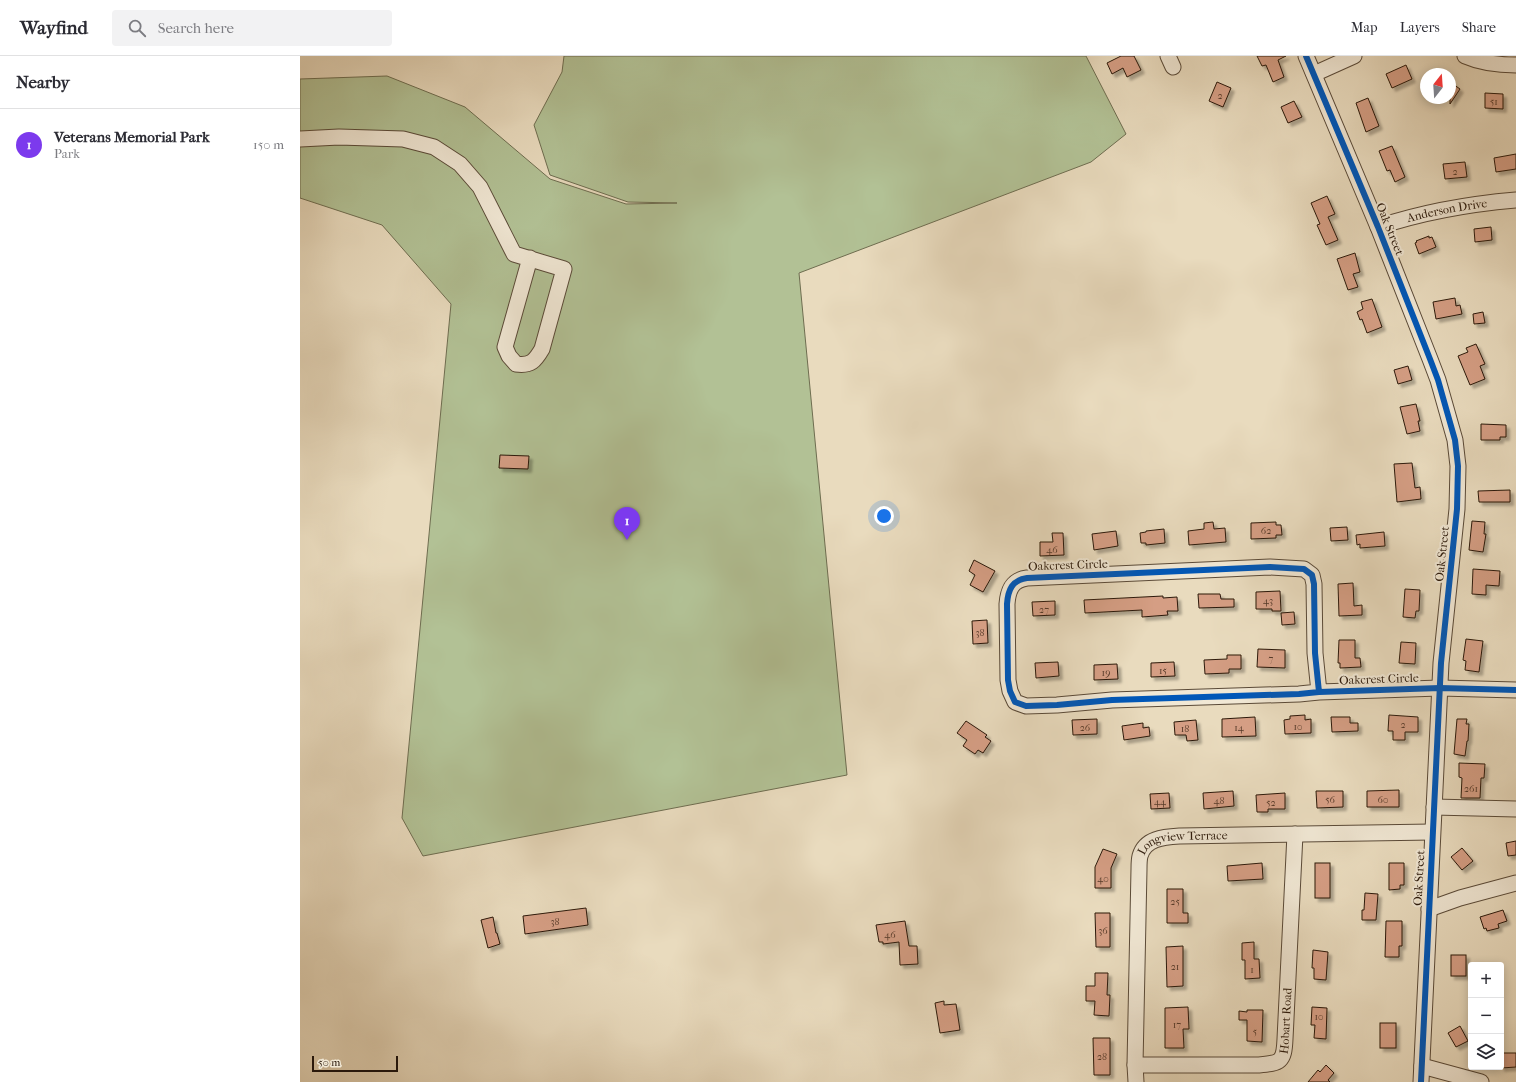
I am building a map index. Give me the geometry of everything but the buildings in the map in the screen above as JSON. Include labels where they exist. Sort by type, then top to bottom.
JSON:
[{"type":"street","name":"Oak Street","points":[[1306,56],[1378,227],[1438,380],[1455,440],[1458,466],[1457,509],[1440,688],[1421,1082]]},
{"type":"street","points":[[1314,74],[1354,56]]},
{"type":"street","points":[[1465,56],[1475,61],[1516,65]]},
{"type":"street","points":[[300,139],[339,137],[403,139],[434,147],[460,164],[480,187],[514,254],[530,258],[564,269],[542,349],[536,359],[526,365],[516,364],[509,356],[505,347],[530,258]]},
{"type":"street","name":"Anderson Drive","points":[[1378,227],[1404,218],[1447,209],[1478,203],[1516,200]]},
{"type":"street","name":"Oakcrest Circle","points":[[1319,692],[1315,653],[1314,584],[1312,575],[1304,569],[1270,567],[1027,578],[1019,579],[1012,584],[1008,593],[1009,686],[1015,702],[1026,706],[1112,700],[1440,688],[1516,690]]},
{"type":"street","points":[[1434,807],[1516,809]]},
{"type":"street","name":"Longview Terrace","points":[[1136,1082],[1135,1064],[1139,869],[1140,856],[1145,846],[1154,839],[1165,837],[1432,832]]},
{"type":"street","name":"Hobart Road","points":[[1135,1064],[1258,1065],[1279,1062],[1283,1057],[1286,1039],[1295,834]]},
{"type":"street","points":[[1429,909],[1516,883]]},
{"type":"street","points":[[1422,1066],[1481,1082]]},
{"type":"green space","points":[[564,56],[1086,56],[1126,134],[1091,162],[799,273],[847,775],[423,856],[402,818],[451,304],[382,225],[300,198],[300,79],[387,76],[465,107],[550,179],[626,204],[677,203],[628,202],[550,175],[534,125],[562,72]]},
{"type":"cycle path","points":[[1306,56],[1378,227],[1438,380],[1455,440],[1458,466],[1457,509],[1441,663],[1421,1082]]},
{"type":"cycle path","points":[[1319,692],[1299,694],[1112,700],[1026,706],[1015,702],[1010,691],[1008,680],[1008,594],[1014,583],[1027,578],[1270,567],[1304,569],[1312,575],[1314,584],[1315,653],[1319,692],[1440,688],[1516,690]]},
{"type":"place","name":"Veterans Memorial Park","points":[[627,540]]}]
